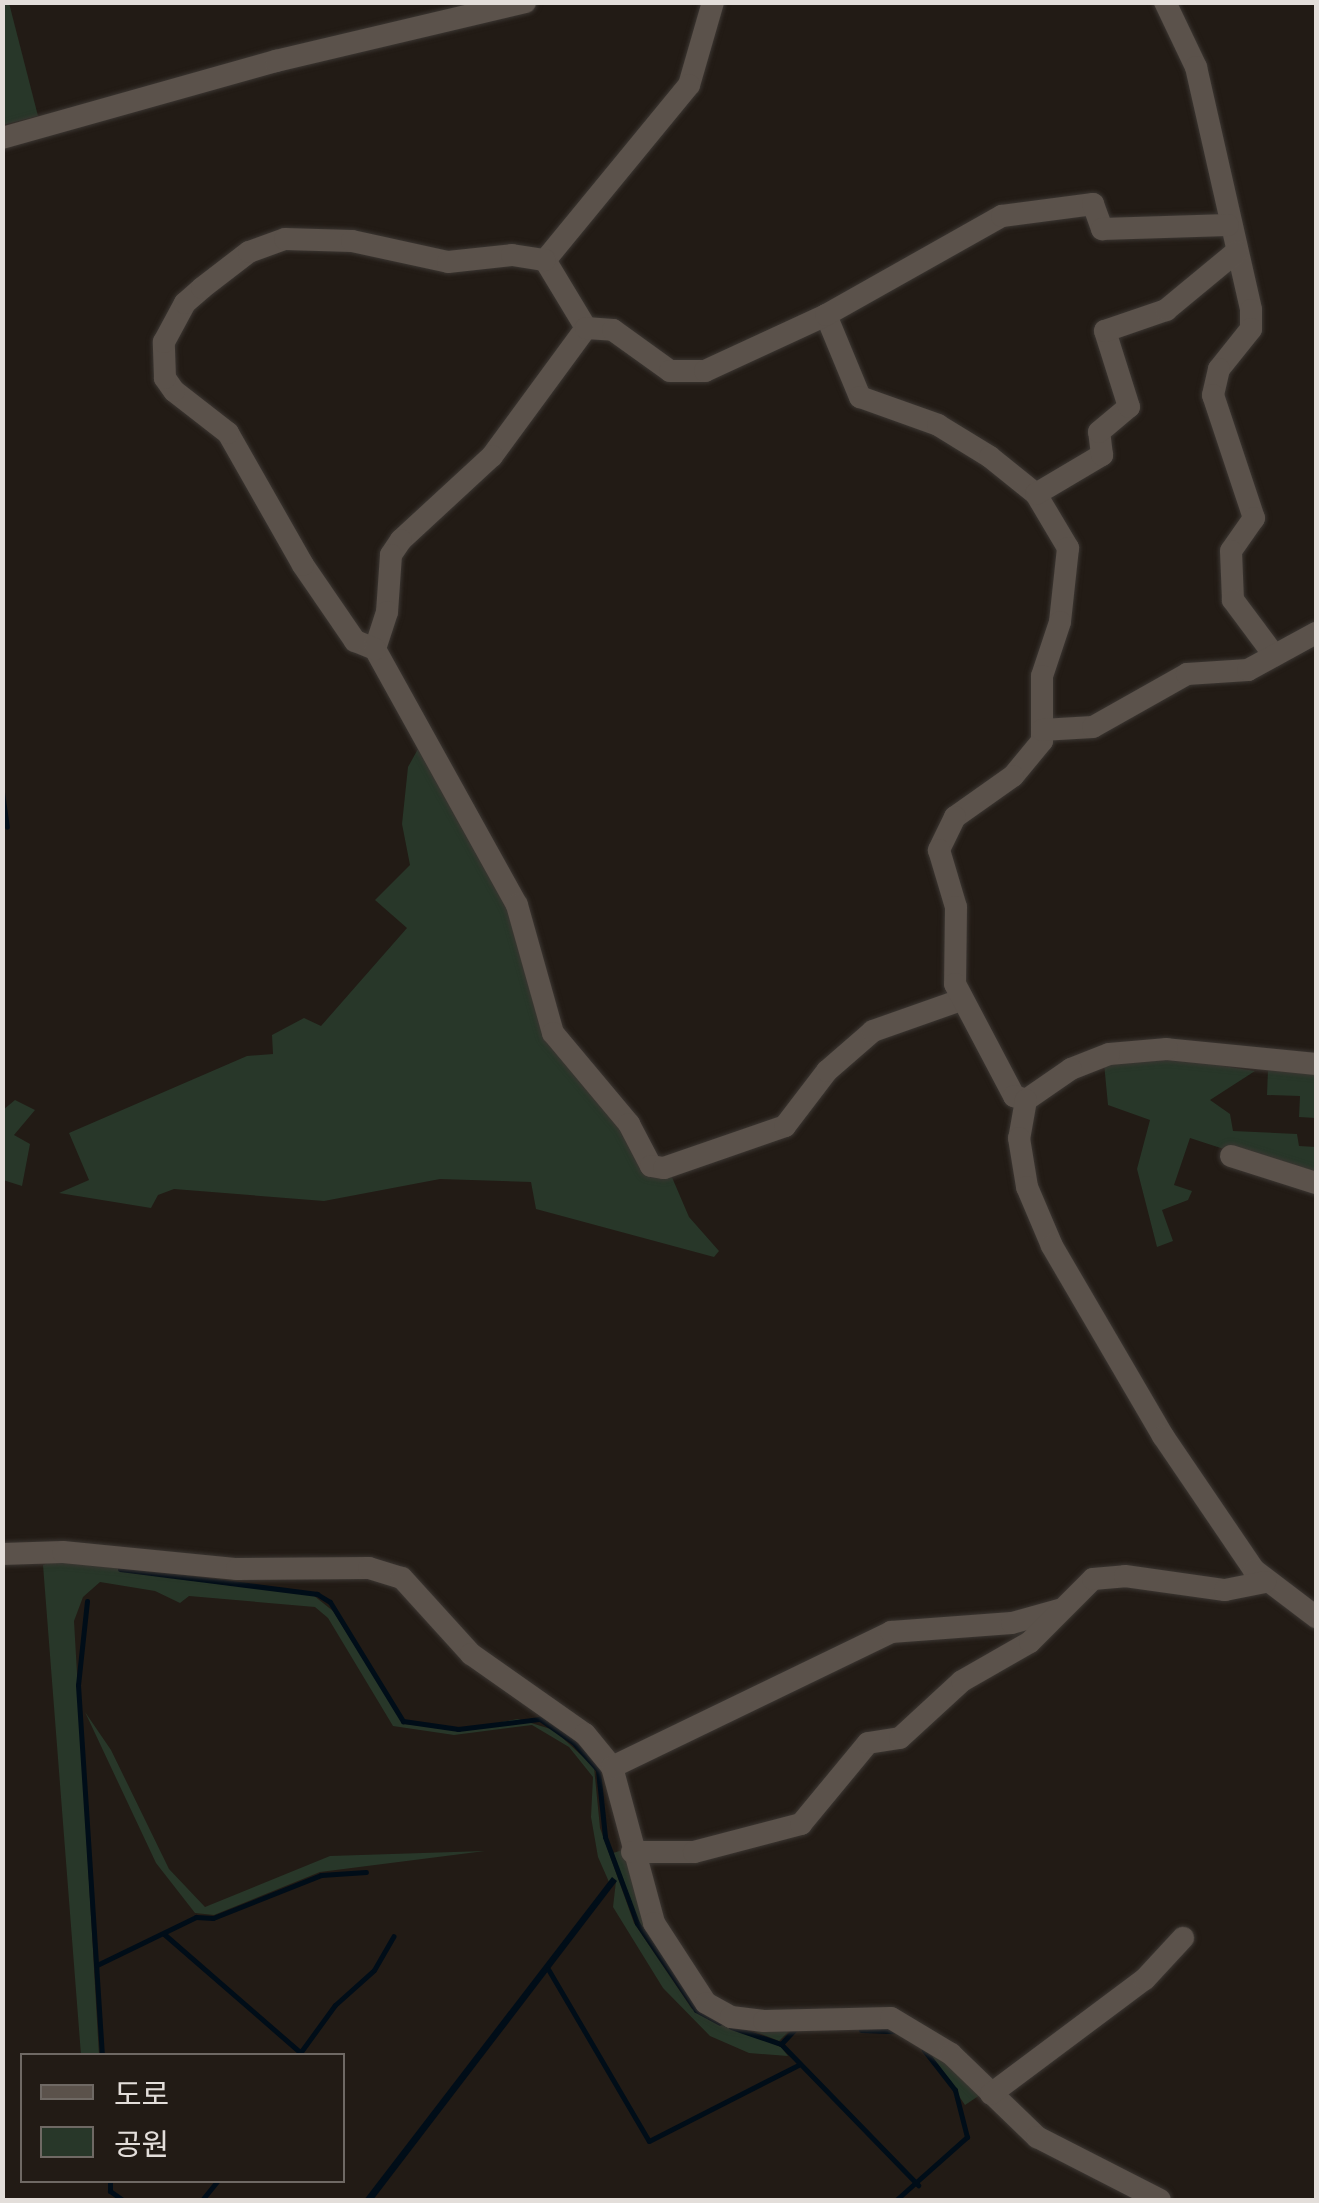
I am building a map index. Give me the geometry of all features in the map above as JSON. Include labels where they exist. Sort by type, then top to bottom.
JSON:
[{"type":"street","points":[[2,138],[276,60],[525,2]]},
{"type":"street","points":[[545,260],[689,85],[713,2]]},
{"type":"street","points":[[1165,2],[1196,67],[1251,329],[1218,369],[1213,395],[1254,518],[1231,551],[1233,600],[1274,656]]},
{"type":"street","points":[[586,328],[613,330],[670,371],[705,371],[826,315],[1002,216],[1093,204],[1102,228],[1228,225]]},
{"type":"street","points":[[545,260],[512,255],[448,262],[352,241],[266,243],[186,303],[164,342],[165,378],[174,391],[228,433],[314,580],[355,641],[374,650],[517,905],[553,1033],[629,1124],[650,1166],[664,1168],[785,1126],[860,1040],[907,1016],[961,1000]]},
{"type":"street","points":[[1036,494],[1102,455],[1099,432],[1129,407],[1105,331],[1166,310],[1236,252]]},
{"type":"street","points":[[545,260],[586,328]]},
{"type":"street","points":[[826,315],[866,402],[963,438],[1036,494],[1063,531],[1068,568],[1060,622],[1042,676],[1038,752],[956,817],[941,840],[956,908],[961,1000],[1014,1096],[1026,1100]]},
{"type":"street","points":[[374,650],[387,612],[392,555],[401,540],[492,456],[586,328]]},
{"type":"street","points":[[1042,730],[1093,727],[1187,674],[1248,670],[1316,633]]},
{"type":"street","points":[[1316,1064],[1167,1049],[1108,1054],[1070,1068],[1026,1100],[1019,1116],[1022,1164],[1052,1246],[1163,1436],[1265,1582],[1316,1617]]},
{"type":"street","points":[[1231,1156],[1316,1183]]},
{"type":"street","points":[[2,1554],[63,1552],[237,1569],[369,1568],[402,1578],[472,1654],[585,1734],[612,1767],[654,1923],[706,2003],[731,2017],[764,2021],[891,2018],[952,2054],[1037,2137],[1160,2200]]},
{"type":"street","points":[[632,1852],[694,1852],[801,1824],[868,1743],[900,1738],[962,1681],[1030,1642],[1080,1588],[1108,1574],[1226,1590],[1265,1582]]},
{"type":"street","points":[[612,1767],[880,1636],[1012,1623],[1062,1608]]},
{"type":"street","points":[[992,2094],[1144,1979],[1183,1938]]},
{"type":"green space","points":[[2,3],[9,3],[38,116],[3,125]]},
{"type":"green space","points":[[418,749],[514,910],[531,985],[671,1175],[689,1217],[719,1251],[714,1257],[536,1209],[531,1182],[440,1179],[324,1201],[174,1189],[158,1195],[151,1208],[59,1193],[89,1180],[69,1133],[247,1056],[273,1054],[272,1035],[304,1018],[321,1026],[407,928],[375,900],[410,865],[402,824],[408,767]]},
{"type":"green space","points":[[1179,1059],[1255,1071],[1210,1100],[1230,1114],[1233,1131],[1297,1134],[1299,1146],[1316,1147],[1316,1179],[1190,1138],[1174,1185],[1192,1191],[1188,1200],[1162,1210],[1173,1241],[1157,1247],[1137,1169],[1150,1120],[1108,1105],[1104,1063]]},
{"type":"green space","points":[[1268,1069],[1316,1071],[1316,1118],[1299,1117],[1300,1096],[1267,1095]]},
{"type":"green space","points":[[15,1100],[35,1110],[14,1135],[30,1144],[22,1186],[3,1180],[3,1110]]},
{"type":"green space","points":[[56,1560],[313,1595],[333,1611],[404,1724],[459,1730],[518,1719],[554,1730],[594,1767],[600,1828],[634,1923],[692,2009],[781,2047],[788,2056],[749,2053],[710,2036],[663,1988],[613,1907],[616,1881],[609,1882],[598,1857],[591,1817],[593,1777],[569,1747],[532,1725],[454,1735],[393,1726],[328,1618],[315,1607],[189,1596],[180,1603],[155,1591],[100,1582],[83,1597],[74,1621],[99,2053],[81,2053],[43,1565]]},
{"type":"green space","points":[[85,1712],[111,1750],[169,1869],[205,1907],[330,1856],[485,1851],[320,1872],[214,1915],[195,1913],[156,1863]]},
{"type":"green space","points":[[626,1849],[648,1921],[690,1988],[712,2011],[753,2023],[863,2018],[898,2024],[949,2057],[986,2091],[965,2105],[922,2041],[897,2029],[793,2027],[779,2041],[697,2008],[637,1921],[613,1853]]},
{"type":"shaded area","points":[[612,1877],[617,1881],[373,2200],[364,2200]]},
{"type":"waterway","points":[[2,792],[7,827]]},
{"type":"waterway","points":[[120,1569],[317,1594],[330,1602],[403,1721],[458,1729],[540,1719],[573,1742],[598,1770],[605,1837],[637,1923],[696,2010],[720,2023]]},
{"type":"waterway","points":[[87,1601],[78,1685],[102,2053]]},
{"type":"waterway","points":[[97,1965],[196,1917],[213,1918],[321,1875],[366,1872]]},
{"type":"waterway","points":[[164,1934],[301,2053]]},
{"type":"waterway","points":[[300,2053],[335,2005],[374,1970],[394,1936]]},
{"type":"waterway","points":[[548,1969],[649,2141],[798,2065]]},
{"type":"waterway","points":[[731,2027],[781,2044],[918,2185]]},
{"type":"waterway","points":[[781,2044],[795,2029]]},
{"type":"waterway","points":[[861,2030],[895,2031]]},
{"type":"waterway","points":[[896,2200],[967,2137],[955,2090],[924,2050]]},
{"type":"waterway","points":[[110,2183],[110,2191],[123,2200]]},
{"type":"waterway","points":[[202,2200],[216,2183]]}]
